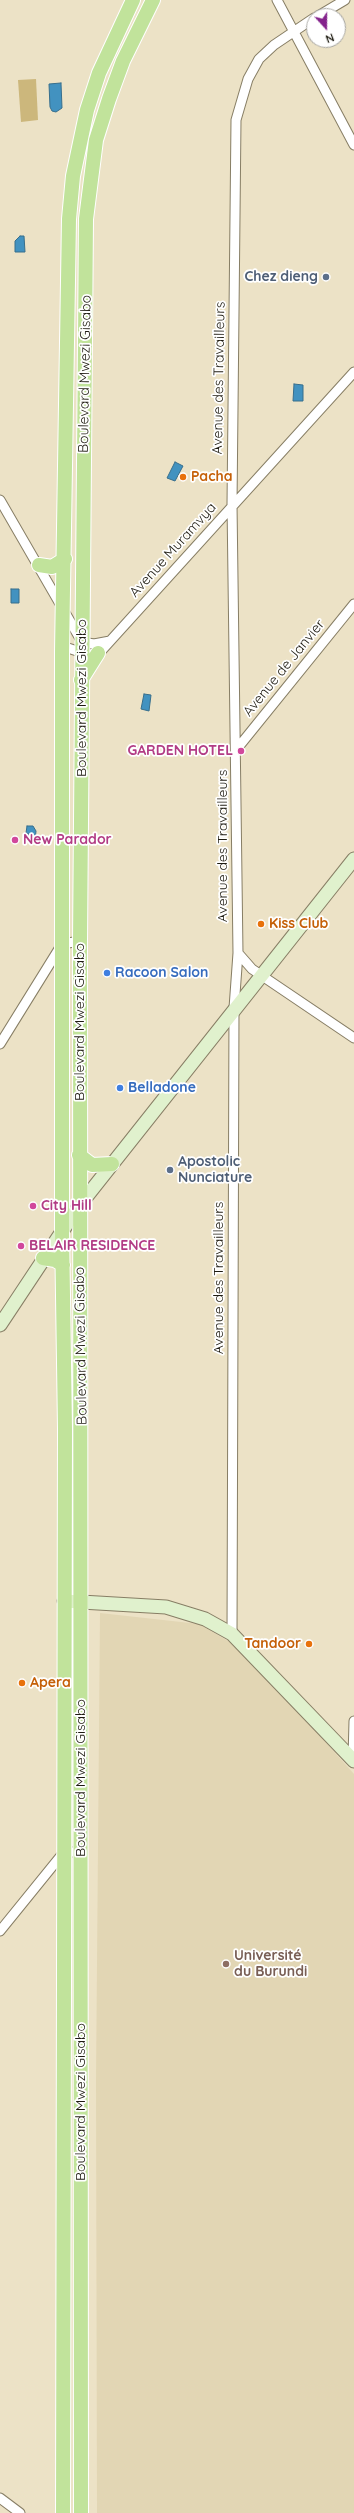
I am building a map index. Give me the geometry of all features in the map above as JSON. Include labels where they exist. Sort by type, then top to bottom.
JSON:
[{"type":"main road","name":"Boulevard Mwezi Gisabo","points":[[63,2513],[65,1429],[62,1265],[62,646],[65,559],[69,219],[73,176],[87,110],[99,73],[121,22],[133,0]]},
{"type":"main road","name":"Boulevard Mwezi Gisabo","points":[[81,2513],[82,1429],[79,1206],[80,680],[82,647],[86,219],[96,140],[109,99],[153,0]]},
{"type":"main road","points":[[121,22],[139,29]]},
{"type":"main road","points":[[67,360],[85,360]]},
{"type":"main road","points":[[39,565],[52,567],[65,559]]},
{"type":"main road","points":[[80,680],[98,653]]},
{"type":"main road","points":[[79,1155],[92,1164],[112,1164]]},
{"type":"main road","points":[[43,1258],[55,1260],[62,1265]]},
{"type":"main road","points":[[65,1429],[82,1429]]},
{"type":"main road","points":[[63,2092],[81,2093]]},
{"type":"street","points":[[277,0],[354,145]]},
{"type":"street","points":[[332,8],[345,0]]},
{"type":"street","name":"Avenue des Travailleurs","points":[[232,1634],[234,1008],[238,953],[232,504],[236,120],[248,79],[259,59],[293,31],[306,23]]},
{"type":"street","name":"Avenue Muramvya","points":[[98,653],[232,504],[354,372]]},
{"type":"street","points":[[0,500],[39,565],[82,647],[98,653]]},
{"type":"street","name":"Avenue de Janvier","points":[[236,750],[354,604]]},
{"type":"street","points":[[62,646],[82,647],[110,641]]},
{"type":"street","points":[[0,1325],[62,1229],[79,1206],[234,1008],[354,859]]},
{"type":"street","points":[[0,1044],[62,944],[80,941]]},
{"type":"street","points":[[238,953],[243,962],[354,1038]]},
{"type":"street","points":[[64,1601],[166,1607],[205,1619],[232,1634],[353,1760]]},
{"type":"street","points":[[353,1760],[354,1721]]},
{"type":"street","points":[[0,1931],[64,1852],[81,1852]]},
{"type":"street","points":[[0,2498],[20,2513]]},
{"type":"shaded area","points":[[36,79],[38,120],[21,122],[18,80]]},
{"type":"shaded area","name":"Université du Burundi","points":[[100,1613],[199,1624],[233,1644],[260,1669],[354,1774],[354,2513],[97,2513],[96,2080]]},
{"type":"water","points":[[61,83],[62,108],[56,112],[52,111],[50,107],[49,84]]},
{"type":"water","points":[[20,236],[24,236],[25,252],[15,252],[15,241]]},
{"type":"water","points":[[294,384],[303,385],[303,401],[293,401]]},
{"type":"water","points":[[175,462],[183,466],[175,481],[167,478]]},
{"type":"water","points":[[11,589],[19,589],[19,603],[11,603]]},
{"type":"water","points":[[144,694],[151,695],[149,711],[141,709]]},
{"type":"water","points":[[27,826],[33,826],[36,831],[35,841],[29,840],[29,834],[26,833]]},
{"type":"place","name":"Chez dieng","points":[[326,277]]},
{"type":"place","name":"Pacha","points":[[183,477]]},
{"type":"place","name":"GARDEN HOTEL","points":[[241,751]]},
{"type":"place","name":"New Parador","points":[[15,840]]},
{"type":"place","name":"Kiss Club","points":[[261,924]]},
{"type":"place","name":"Racoon Salon","points":[[107,973]]},
{"type":"place","name":"Belladone","points":[[120,1088]]},
{"type":"place","name":"Apostolic Nunciature","points":[[170,1170]]},
{"type":"place","name":"City Hill","points":[[33,1206]]},
{"type":"place","name":"BELAIR RESIDENCE","points":[[21,1246]]},
{"type":"place","name":"Tandoor","points":[[309,1644]]},
{"type":"place","name":"Apera","points":[[22,1683]]},
{"type":"place","name":"Université du Burundi","points":[[226,1964]]}]
